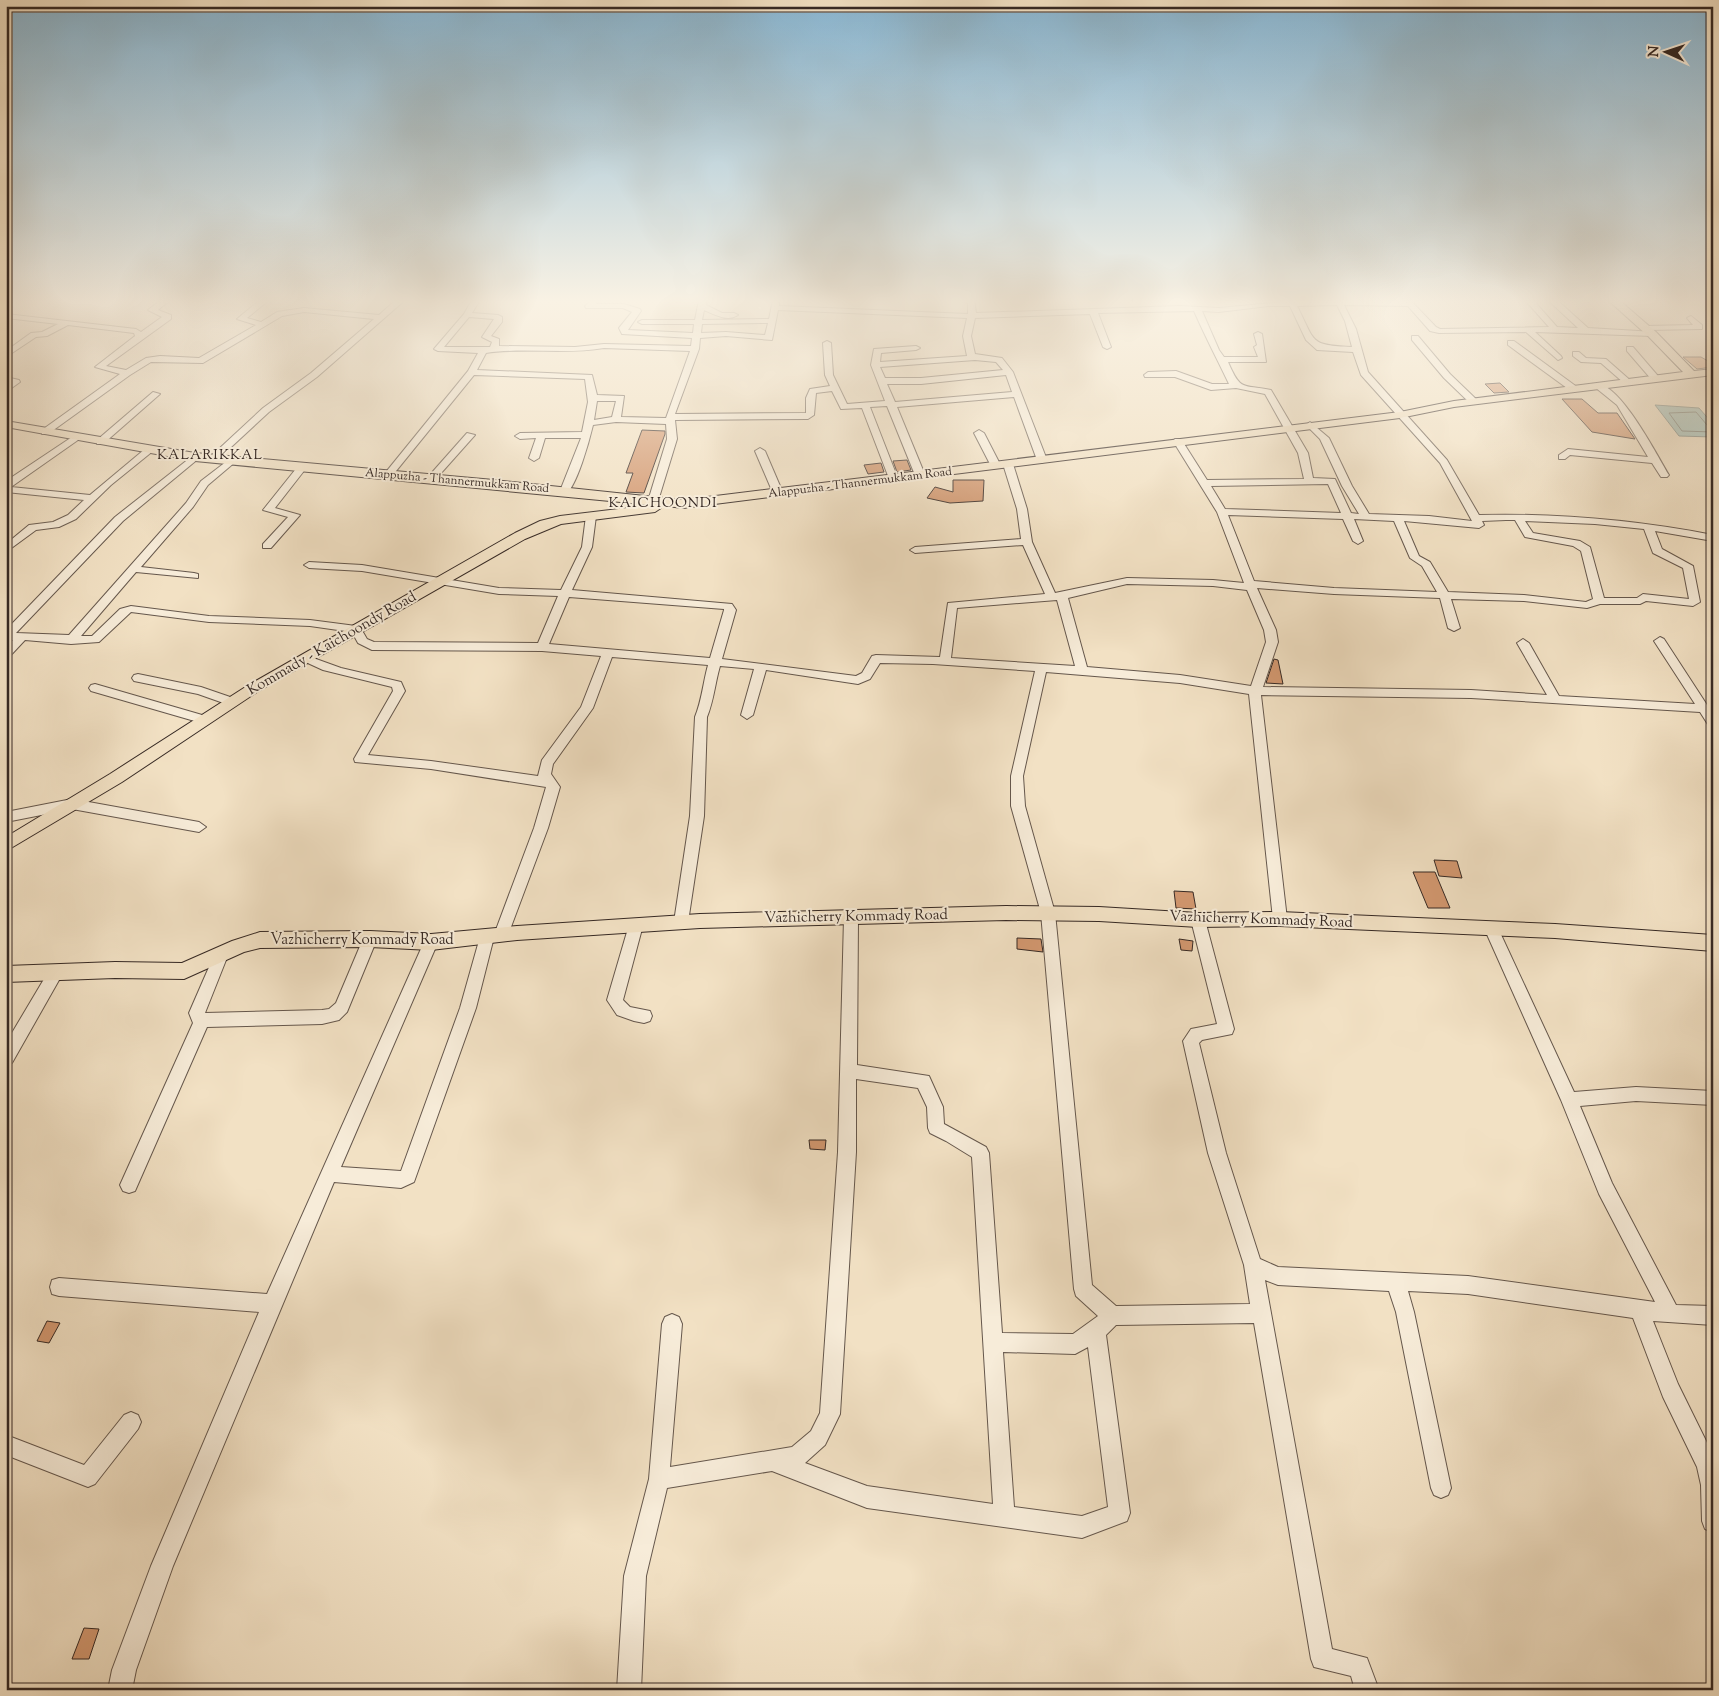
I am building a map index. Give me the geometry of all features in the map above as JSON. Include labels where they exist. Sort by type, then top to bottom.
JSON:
[{"type":"main road","name":"Alappuzha - Thannermukkam Road","points":[[7,425],[148,451],[195,457],[389,474],[682,504],[920,476],[1178,441],[1400,415],[1474,402],[1644,379]]},
{"type":"main road","name":"Kommady - Kaichoondy Road","points":[[6,845],[116,778],[232,702],[535,528],[560,520],[682,504]]},
{"type":"main road","name":"Vazhicherry Kommady Road","points":[[6,974],[115,970],[184,971],[239,946],[260,940],[370,939],[431,942],[681,922],[1048,914],[1099,914],[1198,920],[1280,919],[1492,930],[1556,931],[1713,943]]},
{"type":"street","points":[[6,379],[16,382],[6,389]]},
{"type":"street","points":[[45,432],[118,379]]},
{"type":"street","points":[[213,459],[266,410],[307,379]]},
{"type":"street","points":[[389,474],[466,379]]},
{"type":"street","points":[[565,491],[584,444],[589,423],[594,398],[591,379]]},
{"type":"street","points":[[653,501],[672,439],[670,419],[684,379]]},
{"type":"street","points":[[832,379],[844,408],[1016,394]]},
{"type":"street","points":[[920,476],[891,404],[884,381],[939,379]]},
{"type":"street","points":[[1011,379],[1042,460]]},
{"type":"street","points":[[1190,379],[1211,387],[1236,386],[1267,391],[1303,453],[1309,482]]},
{"type":"street","points":[[1233,379],[1236,386]]},
{"type":"street","points":[[1222,512],[1398,518],[1479,524],[1444,462],[1369,379]]},
{"type":"street","points":[[1450,379],[1474,402]]},
{"type":"street","points":[[1561,379],[1574,389]]},
{"type":"street","points":[[1599,386],[1620,403],[1664,474]]},
{"type":"street","points":[[589,423],[616,420],[808,416],[810,414],[810,398],[813,391],[835,388]]},
{"type":"street","points":[[100,442],[156,394]]},
{"type":"street","points":[[594,398],[621,398],[616,420]]},
{"type":"street","points":[[865,405],[893,479]]},
{"type":"street","points":[[1310,425],[1324,438],[1347,486],[1366,517]]},
{"type":"street","points":[[520,436],[586,434]]},
{"type":"street","points":[[979,434],[996,466]]},
{"type":"street","points":[[431,479],[470,435]]},
{"type":"street","points":[[534,458],[541,436]]},
{"type":"street","points":[[6,487],[75,438]]},
{"type":"street","points":[[1178,441],[1222,512],[1250,585],[1270,630],[1272,642],[1255,691],[1280,919]]},
{"type":"street","points":[[6,549],[33,527],[64,522],[72,517],[148,451]]},
{"type":"street","points":[[760,451],[778,493]]},
{"type":"street","points":[[1562,457],[1568,452],[1655,460]]},
{"type":"street","points":[[7,636],[119,519],[195,457]]},
{"type":"street","points":[[71,640],[136,569],[190,505],[204,483],[231,461]]},
{"type":"street","points":[[1008,464],[1022,509],[1027,542],[1057,596],[1082,671]]},
{"type":"street","points":[[267,546],[295,515],[268,510],[302,467]]},
{"type":"street","points":[[1204,483],[1332,481],[1358,541]]},
{"type":"street","points":[[6,487],[93,498]]},
{"type":"street","points":[[542,647],[564,593],[587,547],[591,516]]},
{"type":"street","points":[[1476,518],[1518,517],[1648,527],[1713,538]]},
{"type":"street","points":[[1518,517],[1529,535],[1576,543],[1586,549],[1599,601]]},
{"type":"street","points":[[1398,518],[1414,558],[1426,564],[1444,594],[1454,628]]},
{"type":"street","points":[[945,660],[952,605],[1057,596],[1127,581],[1213,582],[1334,590],[1524,598],[1587,605],[1599,601],[1636,602],[1647,598],[1695,602],[1688,566],[1657,552],[1648,527]]},
{"type":"street","points":[[6,532],[24,533]]},
{"type":"street","points":[[915,550],[1027,542]]},
{"type":"street","points":[[309,565],[362,568],[499,591],[564,593],[728,606],[730,610],[714,662],[708,686],[707,702],[701,717],[697,816],[681,922]]},
{"type":"street","points":[[136,569],[194,576]]},
{"type":"street","points":[[7,636],[95,640],[124,611],[131,609],[209,619],[310,623],[356,630],[362,641],[372,646],[542,647],[761,666],[858,680],[866,676],[876,659],[945,660],[1180,679],[1255,691],[1300,690],[1471,694],[1709,709]]},
{"type":"street","points":[[6,653],[22,637]]},
{"type":"street","points":[[1660,641],[1709,709],[1713,723]]},
{"type":"street","points":[[1523,643],[1556,700]]},
{"type":"street","points":[[332,1174],[401,1180],[408,1176],[494,936],[541,828],[553,787],[544,775],[547,763],[587,708],[608,652]]},
{"type":"street","points":[[305,659],[328,670],[369,677],[397,685],[399,691],[360,759],[431,765],[549,782]]},
{"type":"street","points":[[747,716],[761,666]]},
{"type":"street","points":[[1041,668],[1017,776],[1018,806],[1048,914],[1083,1289],[1112,1316]]},
{"type":"street","points":[[138,678],[201,691],[232,702]]},
{"type":"street","points":[[95,688],[205,720]]},
{"type":"street","points":[[6,817],[72,804],[199,827]]},
{"type":"street","points":[[659,1479],[797,1457],[818,1438],[830,1414],[846,1152],[851,918]]},
{"type":"street","points":[[1198,920],[1226,1029],[1196,1034],[1191,1041],[1217,1153],[1253,1265],[1263,1313],[1322,1659],[1360,1666],[1367,1690]]},
{"type":"street","points":[[636,926],[615,1000],[616,1006],[626,1013],[644,1016]]},
{"type":"street","points":[[1492,930],[1569,1100],[1605,1188],[1671,1314]]},
{"type":"street","points":[[221,955],[197,1012],[198,1018],[202,1020],[322,1017],[337,1013],[342,1007],[370,939]]},
{"type":"street","points":[[120,1690],[124,1670],[162,1566],[272,1304],[332,1174],[431,942]]},
{"type":"street","points":[[6,1058],[55,973]]},
{"type":"street","points":[[129,1185],[202,1020]]},
{"type":"street","points":[[848,1071],[923,1081],[935,1107],[936,1128],[952,1135],[980,1153],[989,1261],[992,1342],[1004,1516]]},
{"type":"street","points":[[1569,1100],[1636,1094],[1713,1098]]},
{"type":"street","points":[[1253,1265],[1278,1276],[1428,1282],[1508,1289],[1639,1310],[1713,1316]]},
{"type":"street","points":[[1396,1282],[1405,1312],[1441,1488]]},
{"type":"street","points":[[59,1287],[272,1304]]},
{"type":"street","points":[[1639,1310],[1670,1390],[1707,1466],[1711,1485],[1713,1521]]},
{"type":"street","points":[[992,1342],[1075,1344],[1096,1331],[1112,1316],[1263,1313]]},
{"type":"street","points":[[629,1690],[635,1576],[659,1479],[672,1324]]},
{"type":"street","points":[[775,1462],[867,1497],[1082,1527],[1119,1513],[1096,1331]]},
{"type":"street","points":[[6,1446],[18,1448],[88,1477],[131,1422]]},
{"type":"water","points":[[1655,405],[1699,408],[1713,424],[1713,437],[1679,436]]},
{"type":"building","points":[[1500,383],[1509,392],[1494,393],[1485,384]]},
{"type":"building","points":[[1562,399],[1582,399],[1598,413],[1617,413],[1635,439],[1592,432]]},
{"type":"building","points":[[642,430],[665,431],[665,434],[644,493],[626,492],[633,473],[626,473]]},
{"type":"building","points":[[907,460],[911,470],[897,472],[893,461]]},
{"type":"building","points":[[881,463],[884,472],[868,474],[864,465]]},
{"type":"building","points":[[953,480],[984,480],[983,501],[950,503],[927,498],[935,487],[953,492]]},
{"type":"building","points":[[1274,659],[1278,660],[1283,684],[1266,683]]},
{"type":"building","points":[[1434,860],[1457,861],[1462,878],[1439,876]]},
{"type":"building","points":[[1413,872],[1435,872],[1450,908],[1428,908]]},
{"type":"building","points":[[1174,891],[1193,892],[1196,909],[1176,908]]},
{"type":"building","points":[[1017,938],[1041,939],[1043,952],[1017,949]]},
{"type":"building","points":[[1179,939],[1193,941],[1192,951],[1181,950]]},
{"type":"building","points":[[809,1140],[826,1140],[825,1150],[810,1149]]},
{"type":"building","points":[[47,1321],[60,1323],[49,1343],[37,1341]]},
{"type":"building","points":[[84,1628],[99,1629],[89,1659],[72,1659]]},
{"type":"district","name":"KALARIKKAL","points":[[210,456]]},
{"type":"district","name":"KAICHOONDI","points":[[663,504]]}]
